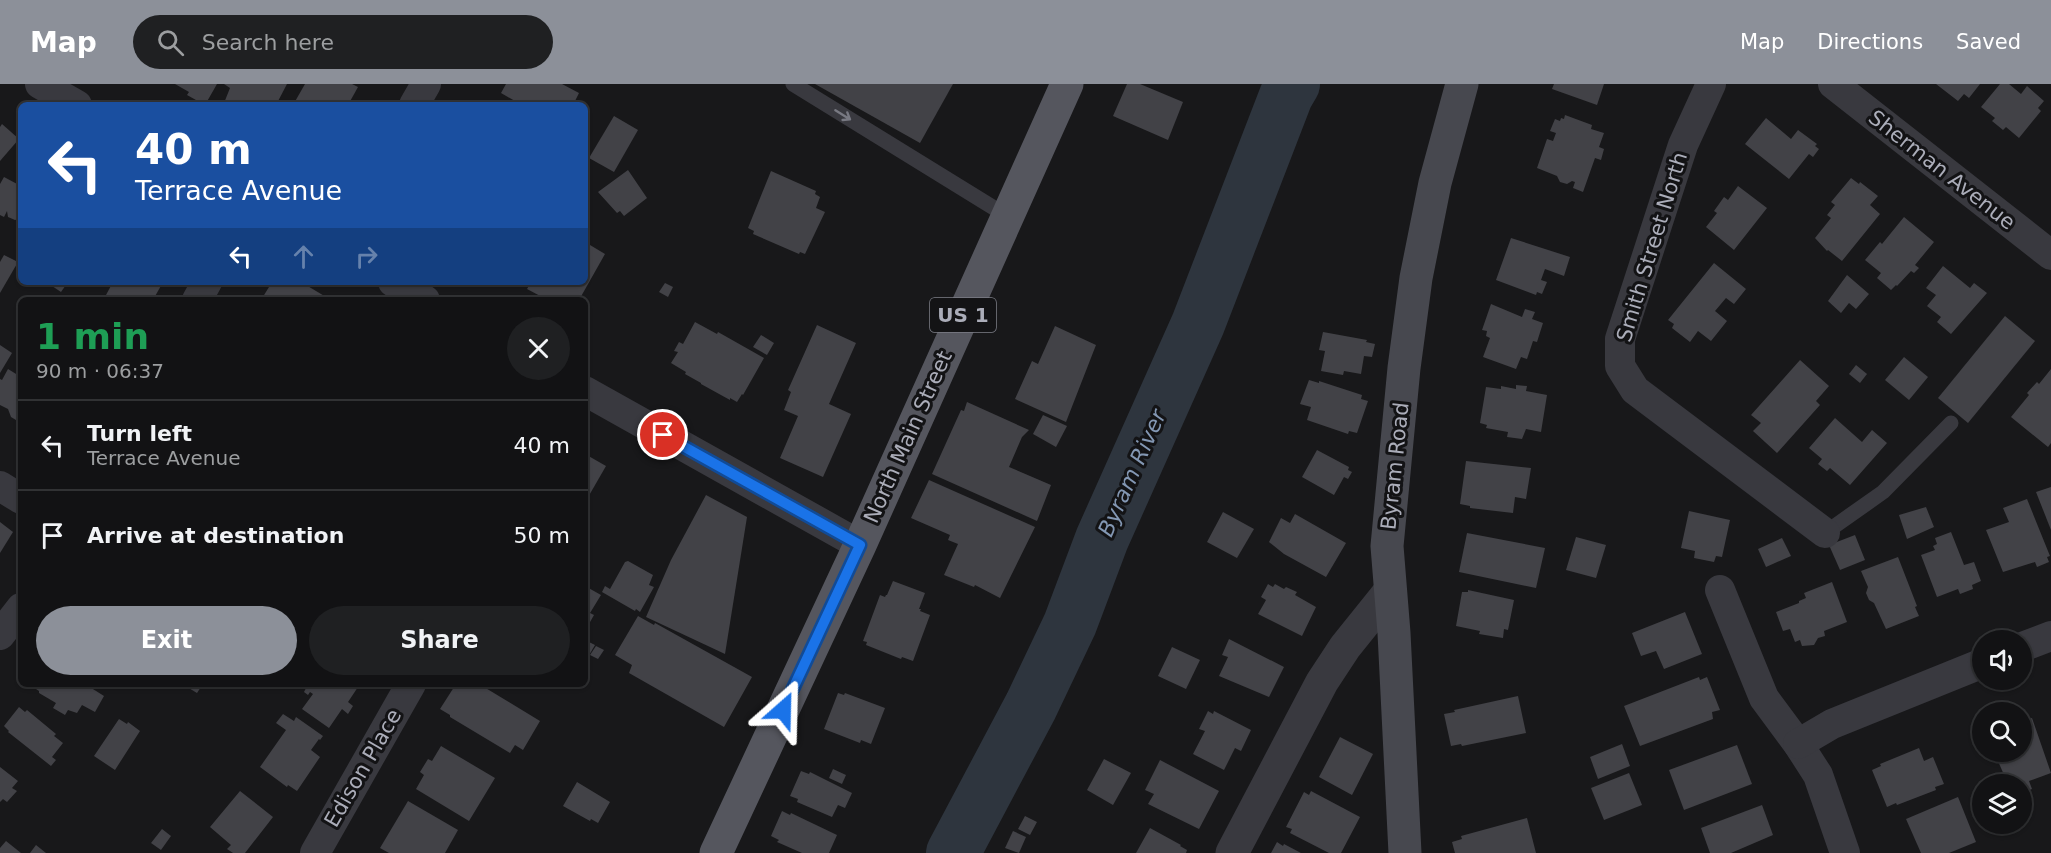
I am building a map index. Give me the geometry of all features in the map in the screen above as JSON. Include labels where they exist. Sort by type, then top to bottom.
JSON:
[{"type":"main road","name":"North Main Street","points":[[716,853],[860,545],[1067,84]]},
{"type":"main road","name":"Byram Road","points":[[1405,853],[1387,546],[1404,368],[1416,278],[1435,183],[1462,84]]},
{"type":"street","points":[[40,84],[73,102]]},
{"type":"street","points":[[416,102],[426,84]]},
{"type":"street","name":"Smith Street North","points":[[1711,84],[1683,145],[1631,302],[1620,339],[1620,366],[1635,390],[1825,533]]},
{"type":"street","name":"Sherman Avenue","points":[[1833,84],[2051,255]]},
{"type":"street","points":[[398,285],[420,297]]},
{"type":"street","points":[[588,393],[860,545]]},
{"type":"street","points":[[0,486],[18,497]]},
{"type":"street","points":[[1720,590],[1764,698],[1818,775],[1845,853]]},
{"type":"street","points":[[1232,853],[1322,682],[1345,647],[1390,591]]},
{"type":"street","points":[[0,635],[18,612]]},
{"type":"street","points":[[2032,644],[2051,636]]},
{"type":"street","points":[[1798,744],[1832,724],[1972,667]]},
{"type":"street","name":"Edison Place","points":[[315,853],[409,687]]},
{"type":"lane","points":[[793,84],[1007,216]]},
{"type":"lane","points":[[1825,533],[1883,492],[1951,423]]},
{"type":"building","points":[[175,84],[217,84],[207,102],[200,102],[187,95],[189,92]]},
{"type":"building","points":[[224,84],[287,84],[278,102],[224,102],[230,88]]},
{"type":"building","points":[[305,84],[352,84],[358,87],[350,102],[295,102]]},
{"type":"building","points":[[506,84],[562,84],[579,93],[574,102],[517,102],[501,93]]},
{"type":"building","points":[[815,84],[953,84],[920,143]]},
{"type":"building","points":[[1127,84],[1140,84],[1183,102],[1168,140],[1113,116]]},
{"type":"building","points":[[1554,84],[1604,84],[1597,105],[1552,89]]},
{"type":"building","points":[[1936,84],[1980,84],[1969,98],[1964,94],[1958,101]]},
{"type":"building","points":[[2000,84],[2009,84],[2021,94],[2027,86],[2044,101],[2038,108],[2041,111],[2019,138],[2006,127],[2003,130],[1992,121],[1995,118],[1981,107]]},
{"type":"building","points":[[1565,115],[1592,125],[1591,129],[1604,133],[1599,147],[1604,149],[1601,160],[1595,158],[1583,192],[1573,188],[1575,182],[1567,184],[1560,182],[1557,176],[1537,168],[1547,139],[1553,141],[1556,133],[1550,131],[1555,119],[1560,121]]},
{"type":"building","points":[[614,116],[638,130],[614,172],[589,158]]},
{"type":"building","points":[[1766,118],[1791,139],[1798,130],[1817,144],[1815,146],[1819,149],[1813,157],[1809,154],[1789,179],[1745,144]]},
{"type":"building","points":[[2,124],[18,140],[0,161],[0,127]]},
{"type":"building","points":[[628,170],[647,198],[624,216],[620,211],[617,213],[598,192]]},
{"type":"building","points":[[771,171],[816,191],[815,194],[820,197],[816,208],[825,212],[805,254],[800,252],[799,254],[753,234],[754,231],[748,228]]},
{"type":"building","points":[[4,177],[18,184],[18,219],[8,217],[7,211],[4,217],[0,215],[0,184]]},
{"type":"building","points":[[1851,178],[1878,196],[1870,205],[1880,214],[1842,261],[1827,251],[1815,238],[1831,218],[1827,215],[1835,205],[1831,202]]},
{"type":"building","points":[[1738,186],[1767,208],[1734,250],[1706,227],[1717,213],[1714,211],[1724,197],[1728,200]]},
{"type":"building","points":[[1904,217],[1934,242],[1915,265],[1919,268],[1914,273],[1911,271],[1891,290],[1877,278],[1881,273],[1865,260],[1880,242],[1882,244]]},
{"type":"building","points":[[1511,238],[1570,257],[1564,276],[1545,269],[1541,280],[1547,282],[1542,294],[1537,292],[1536,295],[1496,280]]},
{"type":"building","points":[[588,244],[605,254],[588,284]]},
{"type":"building","points":[[4,255],[18,262],[0,293],[0,262]]},
{"type":"building","points":[[1714,263],[1746,289],[1734,304],[1726,298],[1715,311],[1727,321],[1711,341],[1698,331],[1690,342],[1672,328],[1674,324],[1668,320]]},
{"type":"building","points":[[1943,266],[1970,288],[1974,283],[1987,293],[1951,334],[1937,322],[1941,317],[1927,306],[1936,295],[1926,288]]},
{"type":"building","points":[[1847,275],[1869,294],[1856,309],[1849,303],[1841,313],[1828,301]]},
{"type":"building","points":[[665,283],[673,287],[668,297],[659,292]]},
{"type":"building","points":[[50,285],[66,285],[61,292]]},
{"type":"building","points":[[111,285],[161,285],[155,297],[110,297],[106,295]]},
{"type":"building","points":[[266,285],[306,285],[326,297],[263,297],[269,287]]},
{"type":"building","points":[[529,285],[587,285],[581,297],[542,297],[527,289]]},
{"type":"building","points":[[1491,304],[1522,317],[1525,309],[1535,312],[1532,319],[1543,323],[1537,342],[1533,341],[1527,359],[1521,357],[1516,369],[1483,357],[1490,338],[1486,336],[1487,331],[1482,330]]},
{"type":"building","points":[[2005,316],[2035,341],[1968,423],[1938,398]]},
{"type":"building","points":[[695,322],[764,358],[737,402],[701,384],[671,363],[678,352],[674,351],[679,342],[683,344]]},
{"type":"building","points":[[817,325],[856,343],[829,404],[851,414],[823,477],[780,458],[798,416],[784,410],[791,392],[788,390]]},
{"type":"building","points":[[1055,326],[1096,345],[1066,422],[1015,399],[1032,361],[1038,364]]},
{"type":"building","points":[[1323,332],[1367,340],[1366,342],[1375,344],[1372,357],[1364,356],[1361,374],[1344,371],[1343,375],[1321,371],[1325,351],[1319,350]]},
{"type":"building","points":[[761,335],[774,343],[767,355],[753,347]]},
{"type":"building","points":[[0,345],[12,353],[0,373]]},
{"type":"building","points":[[1904,357],[1928,377],[1909,400],[1885,380]]},
{"type":"building","points":[[1800,360],[1829,386],[1816,401],[1820,405],[1777,453],[1753,431],[1761,423],[1751,415]]},
{"type":"building","points":[[1856,365],[1867,374],[1860,383],[1849,374]]},
{"type":"building","points":[[8,369],[18,375],[18,420],[11,417],[8,409],[0,405],[0,379],[2,380]]},
{"type":"building","points":[[2051,369],[2051,443],[2048,447],[2011,417],[2029,395],[2027,393],[2037,382],[2039,384]]},
{"type":"building","points":[[1309,380],[1362,395],[1361,399],[1368,401],[1357,433],[1349,431],[1348,434],[1307,420],[1311,407],[1300,404]]},
{"type":"building","points":[[1516,385],[1527,386],[1526,391],[1547,395],[1541,432],[1526,429],[1522,439],[1507,437],[1508,432],[1486,428],[1487,425],[1480,423],[1486,387],[1501,389],[1501,386],[1516,389]]},
{"type":"building","points":[[967,402],[1029,430],[1022,437],[1009,467],[1051,485],[1037,521],[932,474],[961,410],[964,411]]},
{"type":"building","points":[[1043,415],[1067,426],[1056,447],[1033,434]]},
{"type":"building","points":[[1835,418],[1862,442],[1872,430],[1887,443],[1850,485],[1830,468],[1827,471],[1818,464],[1822,459],[1809,448]]},
{"type":"building","points":[[1317,450],[1349,467],[1348,470],[1352,472],[1348,479],[1344,477],[1334,495],[1302,477]]},
{"type":"building","points":[[588,456],[606,466],[588,497]]},
{"type":"building","points":[[1466,461],[1531,468],[1526,499],[1515,497],[1513,513],[1470,508],[1470,506],[1460,504]]},
{"type":"building","points":[[929,480],[1035,527],[1000,598],[975,585],[974,587],[944,575],[958,544],[948,540],[950,535],[911,518]]},
{"type":"building","points":[[2051,487],[2051,530],[2036,492]]},
{"type":"building","points":[[706,495],[747,517],[725,654],[646,617],[671,560]]},
{"type":"building","points":[[2027,499],[2050,556],[2047,557],[2049,562],[2037,567],[2035,562],[2003,572],[1986,530],[2009,522],[2003,508]]},
{"type":"building","points":[[1926,507],[1934,527],[1907,539],[1899,515]]},
{"type":"building","points":[[1689,511],[1730,520],[1722,557],[1716,556],[1714,562],[1694,558],[1695,551],[1681,548]]},
{"type":"building","points":[[1223,512],[1254,529],[1237,558],[1207,542]]},
{"type":"building","points":[[1295,514],[1346,543],[1326,577],[1284,554],[1269,542],[1281,518],[1290,523]]},
{"type":"building","points":[[0,522],[13,532],[0,553]]},
{"type":"building","points":[[1951,532],[1964,565],[1974,562],[1981,581],[1972,585],[1973,589],[1960,594],[1958,589],[1937,597],[1921,555],[1935,550],[1933,546],[1937,544],[1935,538]]},
{"type":"building","points":[[1467,533],[1545,548],[1536,588],[1459,572]]},
{"type":"building","points":[[1855,535],[1865,560],[1840,570],[1829,545]]},
{"type":"building","points":[[1576,537],[1606,545],[1596,578],[1566,570]]},
{"type":"building","points":[[1782,538],[1791,556],[1766,567],[1758,549]]},
{"type":"building","points":[[1898,557],[1919,616],[1886,629],[1874,603],[1869,600],[1866,593],[1868,587],[1861,571]]},
{"type":"building","points":[[628,561],[653,575],[649,585],[654,587],[640,612],[602,592],[605,586],[610,589],[625,562]]},
{"type":"building","points":[[893,581],[925,593],[919,609],[930,615],[913,661],[902,657],[901,659],[866,645],[867,642],[863,641],[880,595],[885,597],[887,595]]},
{"type":"building","points":[[1832,582],[1847,622],[1824,631],[1825,636],[1818,638],[1814,645],[1802,646],[1800,640],[1795,642],[1790,629],[1783,631],[1776,612],[1799,603],[1806,598],[1804,593]]},
{"type":"building","points":[[1268,584],[1273,587],[1275,584],[1284,589],[1286,587],[1297,592],[1295,595],[1316,607],[1302,636],[1258,614],[1266,600],[1261,597]]},
{"type":"building","points":[[588,588],[601,595],[590,613],[594,615],[588,626]]},
{"type":"building","points":[[1468,590],[1514,600],[1508,630],[1504,629],[1503,638],[1479,634],[1480,631],[1456,626],[1462,592],[1468,592]]},
{"type":"building","points":[[1685,612],[1702,654],[1664,669],[1656,651],[1641,656],[1632,633]]},
{"type":"building","points":[[638,616],[654,625],[655,623],[752,677],[724,727],[629,673],[632,665],[615,655]]},
{"type":"building","points":[[1229,639],[1284,667],[1269,697],[1219,676],[1228,657],[1222,655]]},
{"type":"building","points":[[588,642],[595,645],[588,657]]},
{"type":"building","points":[[596,646],[604,650],[598,659],[590,655]]},
{"type":"building","points":[[1172,647],[1200,660],[1186,689],[1158,676]]},
{"type":"building","points":[[1699,677],[1700,680],[1707,677],[1720,710],[1712,712],[1713,719],[1640,746],[1624,706]]},
{"type":"building","points":[[33,687],[90,687],[104,696],[95,712],[82,705],[77,713],[68,710],[65,715],[53,708],[56,703]]},
{"type":"building","points":[[187,687],[201,687],[197,693]]},
{"type":"building","points":[[304,687],[358,687],[348,702],[353,706],[348,714],[342,709],[329,728],[302,709],[313,694],[310,692],[308,695],[304,692]]},
{"type":"building","points":[[454,687],[484,687],[540,721],[523,750],[515,745],[510,753],[440,709]]},
{"type":"building","points":[[838,693],[844,695],[845,693],[885,708],[871,744],[861,740],[860,743],[824,729]]},
{"type":"building","points":[[1518,696],[1526,733],[1462,746],[1461,744],[1451,746],[1444,714]]},
{"type":"building","points":[[19,707],[25,712],[27,710],[56,734],[54,736],[63,743],[52,757],[56,760],[51,766],[8,732],[4,726]]},
{"type":"building","points":[[1208,711],[1213,714],[1214,711],[1251,730],[1241,751],[1235,748],[1224,770],[1193,754],[1205,731],[1199,729]]},
{"type":"building","points":[[283,714],[294,721],[296,717],[323,736],[311,750],[320,757],[297,791],[288,785],[287,787],[260,767],[286,730],[276,723]]},
{"type":"building","points":[[2032,718],[2051,773],[2032,780],[2032,774],[2004,774],[1998,762],[2032,762]]},
{"type":"building","points":[[119,719],[127,724],[128,722],[140,731],[115,770],[94,756]]},
{"type":"building","points":[[1340,737],[1373,754],[1352,795],[1319,777]]},
{"type":"building","points":[[1622,744],[1630,766],[1598,779],[1590,757]]},
{"type":"building","points":[[1737,745],[1752,784],[1684,810],[1669,770]]},
{"type":"building","points":[[441,746],[495,778],[469,821],[416,789],[424,775],[420,772],[428,759],[432,761]]},
{"type":"building","points":[[1919,748],[1924,761],[1933,757],[1944,784],[1935,787],[1936,790],[1887,807],[1872,770],[1881,766],[1880,764]]},
{"type":"building","points":[[1104,759],[1131,773],[1113,805],[1087,790]]},
{"type":"building","points":[[1160,760],[1219,791],[1199,829],[1148,804],[1154,794],[1145,790]]},
{"type":"building","points":[[0,767],[18,781],[12,788],[17,791],[7,802],[3,799],[0,802]]},
{"type":"building","points":[[833,769],[846,775],[842,784],[829,778]]},
{"type":"building","points":[[801,771],[809,774],[810,772],[852,793],[845,808],[838,805],[832,817],[797,802],[798,799],[790,796]]},
{"type":"building","points":[[1629,773],[1642,805],[1604,820],[1591,788]]},
{"type":"building","points":[[577,782],[610,802],[598,823],[563,806]]},
{"type":"building","points":[[240,791],[273,817],[245,853],[233,853],[227,849],[231,845],[210,827]]},
{"type":"building","points":[[1311,791],[1360,817],[1341,853],[1329,853],[1290,833],[1292,829],[1286,827],[1304,792],[1309,795]]},
{"type":"building","points":[[1958,797],[1976,842],[1949,853],[1921,853],[1906,819]]},
{"type":"building","points":[[408,801],[458,830],[445,853],[389,853],[380,848]]},
{"type":"building","points":[[1762,805],[1773,835],[1731,853],[1710,853],[1701,828]]},
{"type":"building","points":[[782,811],[837,835],[829,853],[802,853],[777,842],[779,840],[771,836]]},
{"type":"building","points":[[1025,816],[1037,822],[1030,835],[1018,829]]},
{"type":"building","points":[[1527,818],[1536,853],[1455,853],[1452,842],[1462,839],[1461,836]]},
{"type":"building","points":[[1150,828],[1181,845],[1187,850],[1186,853],[1136,853]]},
{"type":"building","points":[[162,829],[171,836],[161,850],[151,843]]},
{"type":"building","points":[[1013,831],[1026,837],[1019,853],[1005,848]]},
{"type":"building","points":[[6,841],[21,853],[0,853],[0,848]]},
{"type":"building","points":[[1277,842],[1283,846],[1284,844],[1301,853],[1271,853]]},
{"type":"building","points":[[36,845],[46,853],[30,853]]},
{"type":"waterway","name":"Byram River","points":[[953,853],[1031,706],[1070,624],[1102,539],[1198,324],[1286,96],[1293,84]]},
{"type":"route","points":[[663,435],[860,545],[783,710]]}]
